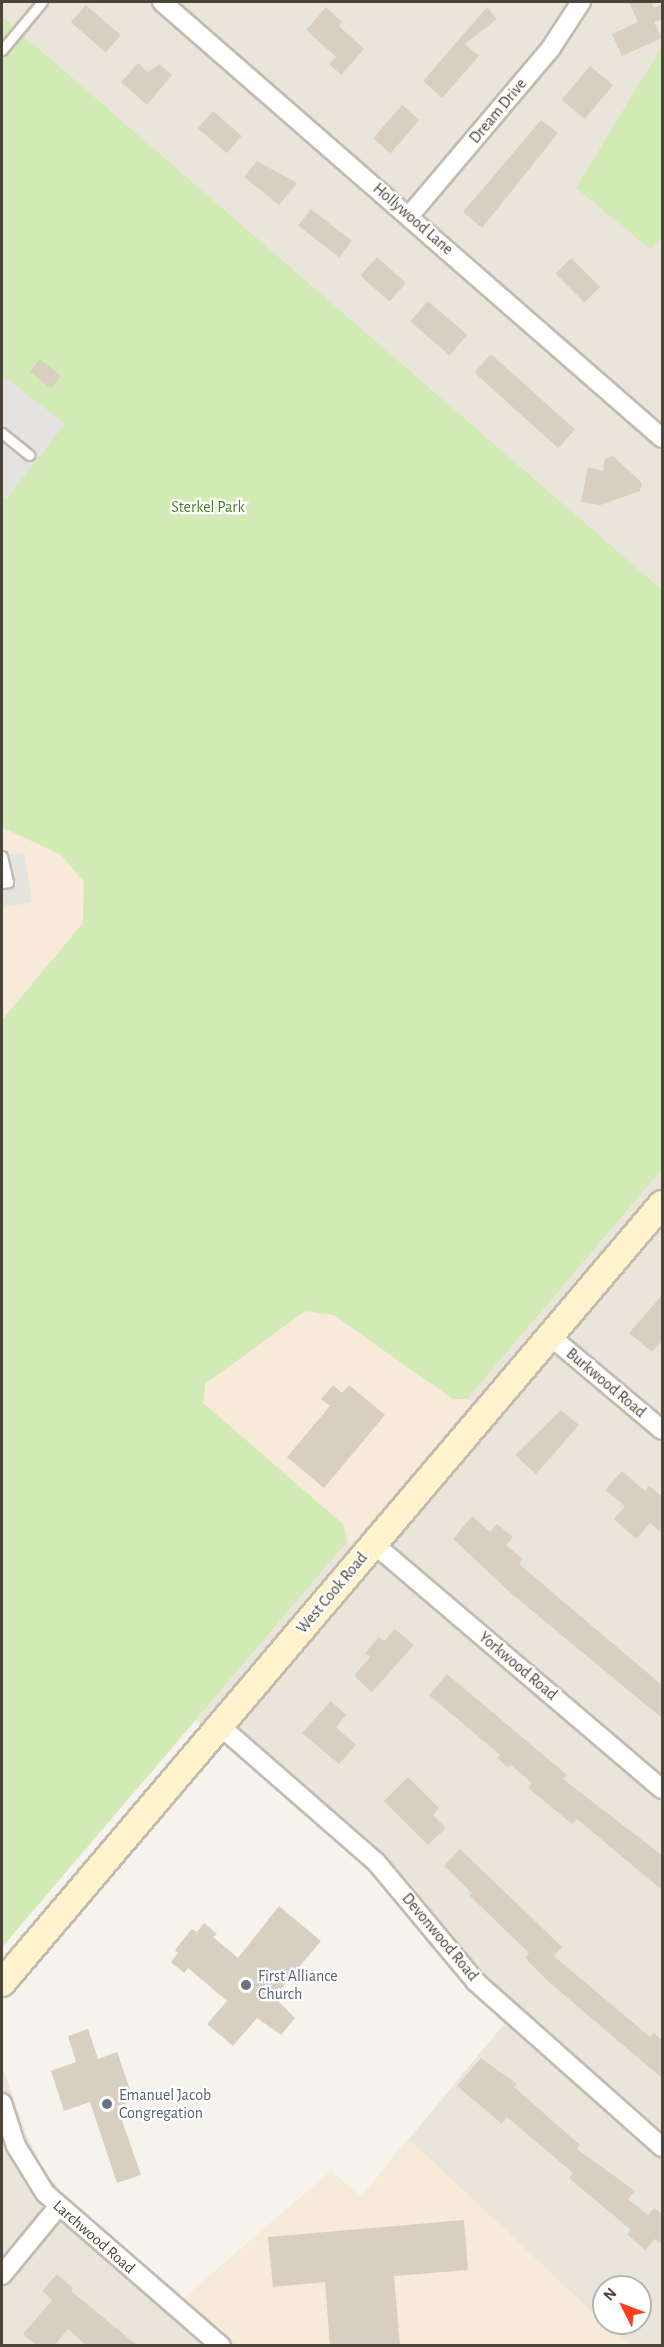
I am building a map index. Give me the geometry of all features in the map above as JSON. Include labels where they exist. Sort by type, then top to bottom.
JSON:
[{"type":"main road","name":"West Cook Road","points":[[2,1983],[663,1204]]},
{"type":"street","name":"Hollywood Lane","points":[[162,2],[410,215],[663,438]]},
{"type":"street","name":"Dream Drive","points":[[410,215],[551,48],[581,2]]},
{"type":"street","name":"Burkwood Road","points":[[550,1336],[663,1430]]},
{"type":"street","name":"Yorkwood Road","points":[[374,1544],[663,1789]]},
{"type":"street","name":"Devonwood Road","points":[[220,1726],[370,1856],[476,1982],[663,2147]]},
{"type":"street","name":"Larchwood Road","points":[[2,2103],[29,2170],[58,2207],[221,2346]]},
{"type":"street","points":[[2,2274],[58,2207]]},
{"type":"lane","points":[[2,50],[42,2]]},
{"type":"lane","points":[[2,433],[29,455]]},
{"type":"lane","points":[[2,856],[8,882],[2,883]]},
{"type":"shaded area","points":[[2,2],[662,2],[662,2345],[2,2345],[2,2066],[27,2136],[45,2172],[74,2207],[183,2299],[331,2171],[361,2197],[504,2024],[429,1945],[388,1887],[333,1834],[196,1720],[2,1947],[2,1020],[83,923],[84,882],[61,855],[2,827]]},
{"type":"shaded area","points":[[2,375],[65,424],[6,499],[2,496]]},
{"type":"shaded area","points":[[2,827],[61,855],[84,882],[83,923],[2,1020]]},
{"type":"shaded area","points":[[2,849],[10,855],[24,853],[32,902],[2,908]]},
{"type":"shaded area","points":[[305,1311],[334,1315],[452,1399],[467,1399],[472,1403],[349,1547],[344,1525],[203,1403],[205,1384]]},
{"type":"shaded area","points":[[408,2138],[592,2312],[592,2335],[618,2335],[630,2345],[238,2345],[183,2299],[331,2171],[361,2197]]},
{"type":"green space","name":"Sterkel Park","points":[[2,17],[662,590],[662,1169],[467,1399],[453,1399],[334,1315],[305,1311],[205,1384],[203,1403],[344,1525],[346,1543],[2,1947],[2,1020],[83,923],[84,882],[61,855],[2,827]]},
{"type":"green space","points":[[662,46],[662,237],[650,249],[576,188]]},
{"type":"building","points":[[629,2],[651,2],[654,8],[663,4],[663,19],[654,22],[662,38],[622,56],[612,34],[638,22]]},
{"type":"building","points":[[86,5],[121,35],[106,53],[71,22]]},
{"type":"building","points":[[326,7],[342,22],[339,26],[364,49],[341,75],[329,64],[336,57],[306,30]]},
{"type":"building","points":[[487,7],[497,19],[465,44],[479,56],[442,98],[423,81]]},
{"type":"building","points":[[138,63],[148,72],[159,64],[172,75],[147,105],[121,82]]},
{"type":"building","points":[[590,66],[613,85],[585,119],[562,100]]},
{"type":"building","points":[[402,105],[419,120],[390,153],[373,138]]},
{"type":"building","points":[[213,111],[242,136],[227,153],[198,128]]},
{"type":"building","points":[[541,120],[558,133],[482,228],[463,212]]},
{"type":"building","points":[[257,161],[297,183],[279,205],[244,177]]},
{"type":"building","points":[[311,209],[352,241],[339,258],[298,226]]},
{"type":"building","points":[[377,257],[406,283],[389,302],[360,276]]},
{"type":"building","points":[[571,258],[600,287],[584,303],[555,274]]},
{"type":"building","points":[[428,301],[467,335],[450,355],[410,321]]},
{"type":"building","points":[[491,354],[575,430],[558,448],[474,373]]},
{"type":"building","points":[[40,359],[61,376],[51,388],[30,371]]},
{"type":"building","points":[[613,456],[642,483],[640,491],[600,505],[581,502],[588,467],[603,471],[605,459]]},
{"type":"building","points":[[663,1294],[663,1340],[652,1352],[629,1333]]},
{"type":"building","points":[[333,1385],[342,1393],[349,1385],[385,1415],[324,1488],[287,1457],[330,1406],[321,1399]]},
{"type":"building","points":[[561,1410],[579,1425],[536,1474],[515,1455]]},
{"type":"building","points":[[622,1471],[645,1491],[649,1486],[663,1497],[663,1534],[650,1523],[636,1539],[614,1519],[625,1506],[605,1490]]},
{"type":"building","points":[[472,1516],[490,1532],[497,1524],[513,1537],[506,1545],[523,1559],[519,1564],[663,1686],[663,1719],[513,1595],[453,1539]]},
{"type":"building","points":[[395,1629],[414,1645],[372,1692],[354,1676],[370,1657],[365,1653],[379,1637],[384,1641]]},
{"type":"building","points":[[447,1674],[567,1775],[563,1779],[663,1856],[663,1891],[577,1819],[572,1824],[528,1788],[532,1783],[511,1765],[508,1768],[497,1758],[500,1755],[429,1695]]},
{"type":"building","points":[[331,1701],[346,1715],[336,1727],[356,1745],[339,1764],[302,1733]]},
{"type":"building","points":[[408,1777],[439,1808],[433,1815],[446,1828],[428,1845],[384,1801]]},
{"type":"building","points":[[460,1849],[562,1947],[554,1956],[650,2037],[654,2033],[663,2041],[663,2079],[550,1983],[525,1958],[529,1953],[469,1895],[472,1893],[444,1866]]},
{"type":"building","name":"First Alliance Church","points":[[279,1906],[321,1941],[274,1997],[295,2018],[281,2035],[257,2018],[233,2046],[207,2024],[227,2001],[188,1968],[184,1973],[171,1962],[178,1953],[175,1950],[192,1929],[197,1932],[204,1923],[217,1934],[213,1937],[238,1958]]},
{"type":"building","name":"Emanuel Jacob Congregation","points":[[88,2029],[98,2059],[117,2052],[134,2101],[117,2106],[141,2175],[117,2183],[90,2102],[64,2111],[51,2071],[76,2062],[68,2036]]},
{"type":"building","points":[[481,2058],[517,2084],[514,2087],[580,2145],[577,2149],[635,2191],[628,2199],[648,2215],[654,2208],[663,2215],[663,2245],[655,2239],[645,2250],[627,2234],[631,2230],[569,2178],[573,2173],[507,2117],[502,2124],[457,2086]]},
{"type":"building","points":[[464,2220],[468,2270],[394,2276],[400,2344],[330,2346],[325,2282],[273,2287],[268,2237]]},
{"type":"building","points":[[57,2274],[73,2288],[71,2291],[138,2346],[87,2346],[68,2329],[54,2346],[37,2346],[23,2334],[52,2300],[42,2291]]},
{"type":"place","name":"First Alliance Church","points":[[246,1985]]},
{"type":"place","name":"Emanuel Jacob Congregation","points":[[107,2104]]}]
